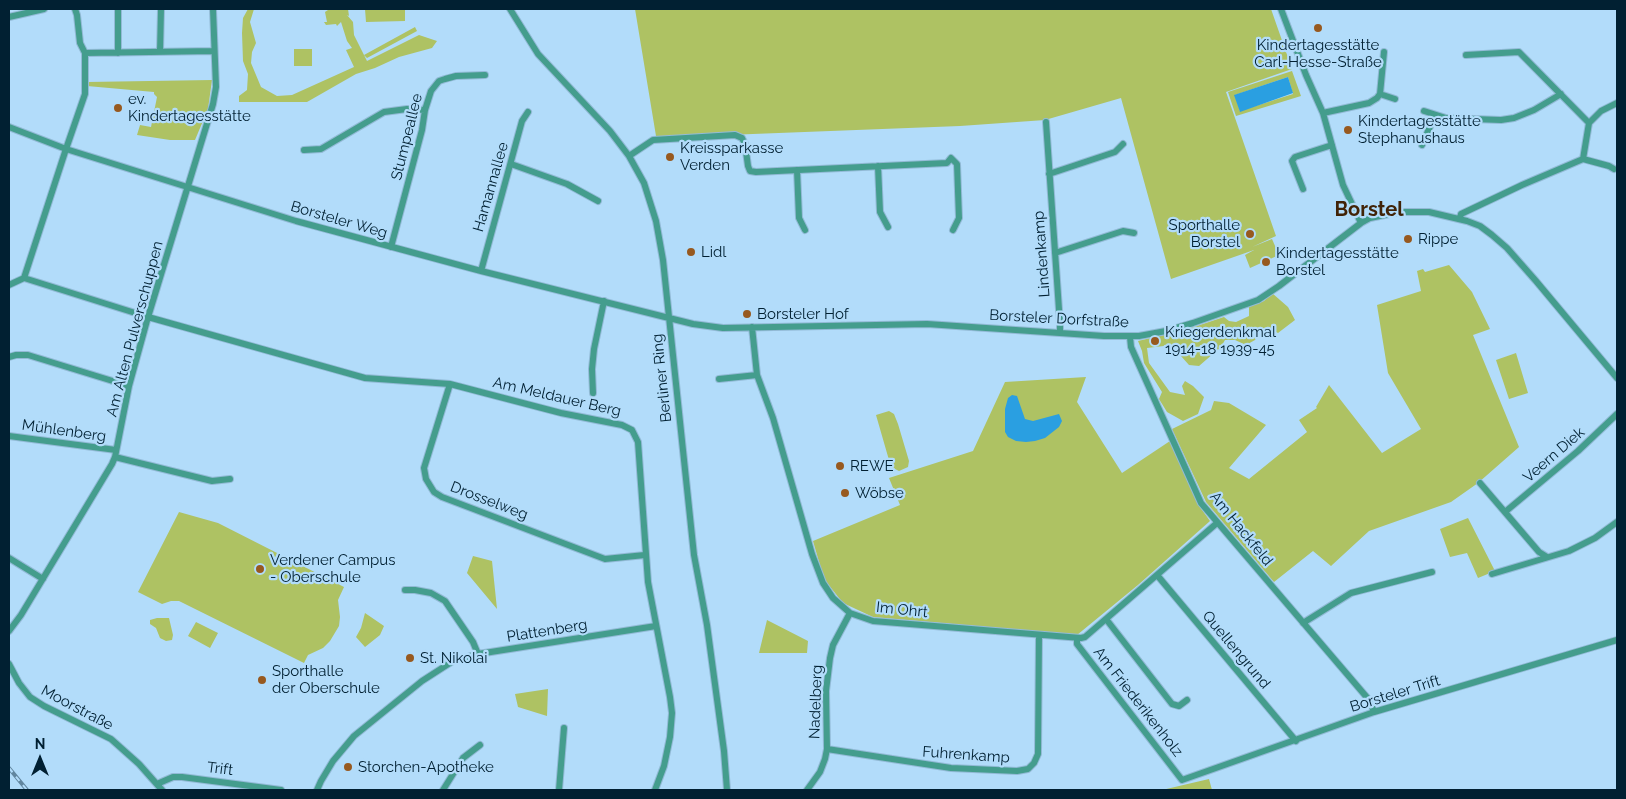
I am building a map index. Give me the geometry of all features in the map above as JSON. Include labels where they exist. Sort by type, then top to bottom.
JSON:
[{"type":"street","points":[[9,17],[44,9]]},
{"type":"street","points":[[9,285],[24,278],[85,94],[85,53],[80,43],[75,9]]},
{"type":"street","points":[[118,9],[118,53]]},
{"type":"street","points":[[160,52],[162,9]]},
{"type":"street","name":"Am Alten Pulverschuppen","points":[[9,631],[43,579],[112,464],[148,317],[213,104],[216,87],[213,9]]},
{"type":"street","name":"Berliner Ring","points":[[510,9],[538,54],[610,131],[629,156],[644,183],[656,221],[663,260],[694,555],[707,625],[724,751],[727,790]]},
{"type":"street","points":[[1281,9],[1306,75],[1323,113],[1343,185],[1361,223]]},
{"type":"street","points":[[85,53],[214,51]]},
{"type":"street","points":[[1323,113],[1369,103],[1377,98],[1380,94],[1384,52]]},
{"type":"street","points":[[1466,55],[1519,52],[1589,123]]},
{"type":"street","name":"Stumpeallee","points":[[391,247],[431,91],[439,82],[456,76],[485,75]]},
{"type":"street","points":[[1380,94],[1395,99]]},
{"type":"street","points":[[1424,111],[1446,118],[1501,120],[1514,118],[1534,110],[1561,94]]},
{"type":"street","points":[[1583,160],[1589,123],[1601,111],[1617,103]]},
{"type":"street","points":[[304,150],[321,149],[384,112],[407,109],[425,110]]},
{"type":"street","name":"Hamannallee","points":[[480,271],[522,121],[528,112]]},
{"type":"street","points":[[1422,145],[1434,115]]},
{"type":"street","name":"Lindenkamp","points":[[1046,122],[1060,333]]},
{"type":"street","name":"Borsteler Weg","points":[[9,127],[66,149],[296,221],[480,271],[668,317]]},
{"type":"street","points":[[629,156],[653,140],[735,135],[742,138],[745,144],[750,171],[756,172],[947,163],[951,158],[957,164],[959,218],[953,230]]},
{"type":"street","points":[[1049,174],[1115,152],[1122,144]]},
{"type":"street","points":[[1303,189],[1292,161],[1295,157],[1332,145]]},
{"type":"street","points":[[1460,218],[1461,214],[1583,160],[1609,166],[1614,170]]},
{"type":"street","points":[[510,164],[567,184],[598,201]]},
{"type":"street","points":[[878,166],[880,212],[888,227]]},
{"type":"street","points":[[797,170],[800,218],[805,230]]},
{"type":"street","name":"Borsteler Dorfstraße","points":[[668,317],[708,327],[927,324],[1130,337],[1166,331],[1258,300],[1361,223],[1383,214],[1429,212],[1460,218],[1480,226],[1507,248],[1617,378]]},
{"type":"street","points":[[1055,253],[1122,231],[1134,233]]},
{"type":"street","name":"Am Meldauer Berg","points":[[24,278],[148,317],[365,378],[450,384],[561,413],[622,425],[632,430],[638,442],[648,582],[672,713],[670,737],[664,766],[656,790]]},
{"type":"street","points":[[593,393],[592,370],[594,349],[604,301]]},
{"type":"street","name":"Im Ohrt","points":[[752,327],[758,376],[773,418],[812,554],[823,583],[833,598],[850,613],[873,621],[1077,639]]},
{"type":"street","name":"Am Hackfeld","points":[[1130,337],[1131,348],[1201,503],[1370,701],[1374,712]]},
{"type":"street","points":[[9,357],[28,355],[130,386]]},
{"type":"street","points":[[719,379],[758,376]]},
{"type":"street","name":"Drosselweg","points":[[450,384],[424,468],[426,479],[434,492],[442,498],[605,559],[645,555]]},
{"type":"street","name":"Veern Diek","points":[[1505,512],[1578,451],[1617,414]]},
{"type":"street","name":"Mühlenberg","points":[[9,436],[115,453],[212,480],[230,479]]},
{"type":"street","points":[[1480,483],[1539,552],[1547,557]]},
{"type":"street","points":[[1492,574],[1569,551],[1595,538],[1617,522]]},
{"type":"street","points":[[1077,639],[1084,637],[1106,619],[1217,523]]},
{"type":"street","points":[[9,558],[43,579]]},
{"type":"street","points":[[1303,623],[1351,593],[1432,572]]},
{"type":"street","name":"Quellengrund","points":[[1157,575],[1296,740]]},
{"type":"street","points":[[405,590],[431,592],[445,601],[473,642],[478,654]]},
{"type":"street","name":"Nadelberg","points":[[807,790],[820,772],[827,749],[826,691],[829,664],[834,645],[850,613]]},
{"type":"street","points":[[1106,619],[1172,704],[1179,706],[1187,700]]},
{"type":"street","name":"Plattenberg","points":[[317,790],[326,772],[354,736],[375,718],[453,661],[478,654],[656,626]]},
{"type":"street","name":"Fuhrenkamp","points":[[827,749],[951,768],[1017,771],[1028,768],[1034,763],[1038,754],[1039,636]]},
{"type":"street","name":"Am Friederikenholz","points":[[1077,639],[1077,644],[1182,780]]},
{"type":"street","name":"Borsteler Trift","points":[[1182,780],[1374,712],[1617,640]]},
{"type":"street","name":"Moorstraße","points":[[9,664],[19,683],[30,696],[44,706],[111,739],[139,764],[162,790]]},
{"type":"street","points":[[559,790],[564,728]]},
{"type":"street","points":[[443,790],[463,758],[480,745]]},
{"type":"street","name":"Trift","points":[[157,784],[182,777],[281,790]]},
{"type":"green space","points":[[248,9],[254,9],[250,22],[256,43],[252,52],[251,63],[261,87],[277,96],[292,95],[354,67],[346,50],[352,48],[347,41],[341,22],[337,26],[336,24],[326,25],[324,22],[327,22],[325,12],[328,10],[348,9],[349,16],[347,15],[353,22],[354,35],[367,61],[419,35],[437,41],[432,48],[399,57],[356,74],[307,102],[239,102],[239,96],[247,90],[248,74],[243,61],[242,33],[243,18]]},
{"type":"green space","points":[[365,9],[405,9],[405,21],[366,22]]},
{"type":"green space","points":[[635,9],[1271,9],[1292,69],[1226,92],[1276,236],[1252,247],[1272,239],[1279,255],[1250,268],[1245,255],[1254,250],[1171,279],[1121,98],[1045,120],[960,126],[675,137],[656,136]]},
{"type":"green space","points":[[415,27],[417,31],[367,58],[364,55]]},
{"type":"green space","points":[[294,49],[312,49],[312,66],[294,66]]},
{"type":"green space","points":[[1292,71],[1301,96],[1236,116],[1228,92]],"holes":[[[1288,77],[1293,94],[1240,111],[1235,95]]]},
{"type":"green space","points":[[212,80],[208,109],[195,140],[170,140],[137,135],[140,125],[151,127],[157,97],[154,92],[87,86],[87,82]]},
{"type":"green space","points":[[1449,265],[1472,292],[1490,329],[1473,335],[1519,447],[1478,483],[1451,502],[1369,531],[1331,566],[1313,551],[1274,582],[1206,502],[1172,429],[1211,410],[1214,401],[1229,403],[1266,425],[1229,468],[1249,479],[1307,432],[1299,420],[1317,408],[1329,385],[1382,453],[1421,429],[1388,373],[1377,305],[1421,291],[1417,271],[1423,269],[1425,272]]},
{"type":"green space","points":[[1272,293],[1288,307],[1295,320],[1278,333],[1268,328],[1260,332],[1255,340],[1246,345],[1235,340],[1225,340],[1221,347],[1199,366],[1189,365],[1180,355],[1185,349],[1172,345],[1147,348],[1149,363],[1170,392],[1185,395],[1182,386],[1185,381],[1204,397],[1198,414],[1183,421],[1167,412],[1159,399],[1162,392],[1144,363],[1138,341],[1185,330],[1224,317],[1229,321],[1236,322],[1249,316],[1249,307],[1264,301]]},
{"type":"green space","points":[[1516,353],[1528,393],[1509,399],[1496,360]]},
{"type":"green space","points":[[1086,377],[1077,402],[1122,473],[1170,441],[1200,507],[1210,521],[1138,585],[1077,635],[873,617],[843,603],[824,579],[813,541],[900,505],[889,478],[973,451],[1005,382]]},
{"type":"green space","points":[[889,411],[894,414],[898,424],[909,461],[908,467],[899,471],[891,467],[876,415]]},
{"type":"green space","points":[[179,512],[218,523],[344,587],[338,600],[339,626],[330,641],[323,648],[308,655],[304,663],[179,601],[162,604],[138,592]]},
{"type":"green space","points":[[1468,518],[1495,571],[1478,578],[1467,553],[1450,557],[1440,529]]},
{"type":"green space","points":[[473,556],[492,561],[497,609],[467,573]]},
{"type":"green space","points":[[365,613],[384,626],[380,635],[365,647],[356,637],[361,628]]},
{"type":"green space","points":[[169,618],[173,635],[172,640],[166,641],[160,638],[156,628],[150,624],[150,620]]},
{"type":"green space","points":[[767,620],[808,641],[807,653],[759,653]]},
{"type":"green space","points":[[196,622],[218,633],[210,648],[188,636]]},
{"type":"green space","points":[[548,689],[547,716],[518,707],[515,694]]},
{"type":"green space","points":[[1209,779],[1212,790],[1162,790]]},
{"type":"water","points":[[1288,77],[1293,93],[1240,112],[1234,95]]},
{"type":"water","points":[[1012,395],[1017,396],[1025,419],[1033,421],[1059,414],[1062,421],[1059,427],[1045,438],[1035,441],[1016,441],[1008,437],[1005,432],[1005,409],[1008,398]]},
{"type":"railway","points":[[9,768],[27,790]]},
{"type":"place","name":"Kindertagesstätte Carl-Hesse-Straße","points":[[1318,28]]},
{"type":"place","name":"ev. Kindertagesstätte","points":[[118,108]]},
{"type":"place","name":"Kindertagesstätte Stephanushaus","points":[[1348,130]]},
{"type":"place","name":"Kreissparkasse Verden","points":[[670,157]]},
{"type":"place","name":"Sporthalle Borstel","points":[[1250,234]]},
{"type":"place","name":"Rippe","points":[[1408,239]]},
{"type":"place","name":"Lidl","points":[[691,252]]},
{"type":"place","name":"Kindertagesstätte Borstel","points":[[1266,262]]},
{"type":"place","name":"Borsteler Hof","points":[[747,314]]},
{"type":"place","name":"Kriegerdenkmal 1914-18 1939-45","points":[[1155,341]]},
{"type":"place","name":"REWE","points":[[840,466]]},
{"type":"place","name":"Wöbse","points":[[845,493]]},
{"type":"place","name":"Verdener Campus - Oberschule","points":[[260,569]]},
{"type":"place","name":"St. Nikolai","points":[[410,658]]},
{"type":"place","name":"Sporthalle der Oberschule","points":[[262,680]]},
{"type":"place","name":"Storchen-Apotheke","points":[[348,767]]},
{"type":"district","name":"Borstel","points":[[1369,210]]}]
